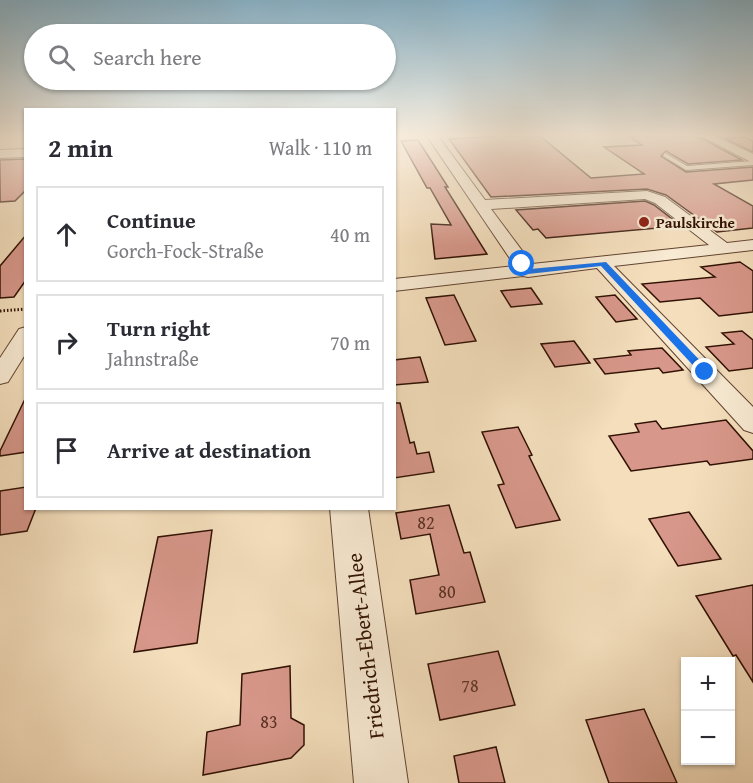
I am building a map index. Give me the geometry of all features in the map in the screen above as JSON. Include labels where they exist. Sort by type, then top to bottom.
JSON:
[{"type":"street","points":[[457,173],[528,272]]},
{"type":"street","points":[[480,205],[646,195],[660,200],[725,249]]},
{"type":"street","points":[[396,285],[603,264],[753,245]]},
{"type":"street","points":[[603,264],[753,423]]},
{"type":"street","points":[[0,376],[24,337]]},
{"type":"street","name":"Friedrich-Ebert-Allee","points":[[349,510],[381,783]]},
{"type":"path","points":[[0,311],[24,309]]},
{"type":"building","points":[[0,173],[24,173],[24,192],[15,201],[0,202]]},
{"type":"building","points":[[418,173],[439,173],[448,187],[445,187],[487,254],[435,259],[431,224],[451,225],[430,188],[427,188]]},
{"type":"building","points":[[473,173],[584,173],[591,178],[644,174],[642,173],[753,173],[753,180],[714,184],[753,206],[753,228],[717,232],[666,195],[647,189],[491,197]]},
{"type":"building","points":[[645,201],[654,205],[681,226],[546,238],[538,229],[533,230],[516,210]]},
{"type":"building","points":[[24,237],[24,283],[14,297],[0,298],[0,266]]},
{"type":"building","points":[[740,262],[753,271],[753,312],[719,316],[700,298],[660,302],[642,284],[715,277],[701,267]]},
{"type":"building","points":[[531,288],[542,304],[511,307],[501,291]]},
{"type":"building","points":[[454,295],[476,341],[445,345],[426,298]]},
{"type":"building","points":[[615,295],[637,319],[616,322],[596,297]]},
{"type":"building","points":[[742,331],[753,340],[753,368],[729,371],[706,347],[734,344],[722,333]]},
{"type":"building","points":[[574,341],[590,363],[555,367],[541,344]]},
{"type":"building","points":[[662,348],[683,370],[663,373],[659,368],[605,374],[594,359],[631,355],[628,351]]},
{"type":"building","points":[[420,357],[428,382],[396,385],[396,360]]},
{"type":"building","points":[[24,401],[24,452],[0,456],[0,451]]},
{"type":"building","points":[[396,403],[400,403],[410,443],[414,442],[417,454],[429,452],[434,472],[396,478]]},
{"type":"building","points":[[726,420],[753,451],[753,459],[710,465],[707,461],[631,471],[609,436],[639,432],[635,424],[656,421],[662,429]]},
{"type":"building","points":[[518,427],[532,455],[529,456],[560,520],[516,528],[498,485],[504,484],[482,432]]},
{"type":"building","points":[[24,487],[24,510],[35,510],[27,531],[0,535],[0,491]]},
{"type":"building","points":[[449,505],[464,553],[470,552],[485,602],[416,614],[410,580],[439,575],[430,534],[401,539],[396,513]]},
{"type":"building","points":[[689,512],[721,559],[678,566],[649,519]]},
{"type":"building","points":[[212,530],[197,643],[134,652],[158,537]]},
{"type":"building","points":[[753,585],[753,682],[736,655],[733,656],[696,596]]},
{"type":"building","points":[[498,651],[515,705],[440,720],[428,664]]},
{"type":"building","points":[[290,666],[291,718],[304,725],[304,745],[291,758],[203,775],[207,732],[240,725],[242,674]]},
{"type":"building","points":[[644,709],[677,783],[609,783],[586,720]]},
{"type":"building","points":[[496,747],[505,783],[459,783],[454,756]]},
{"type":"place","name":"Paulskirche","points":[[644,222]]},
{"type":"route","points":[[522,264],[528,272],[603,264],[705,372]]}]
